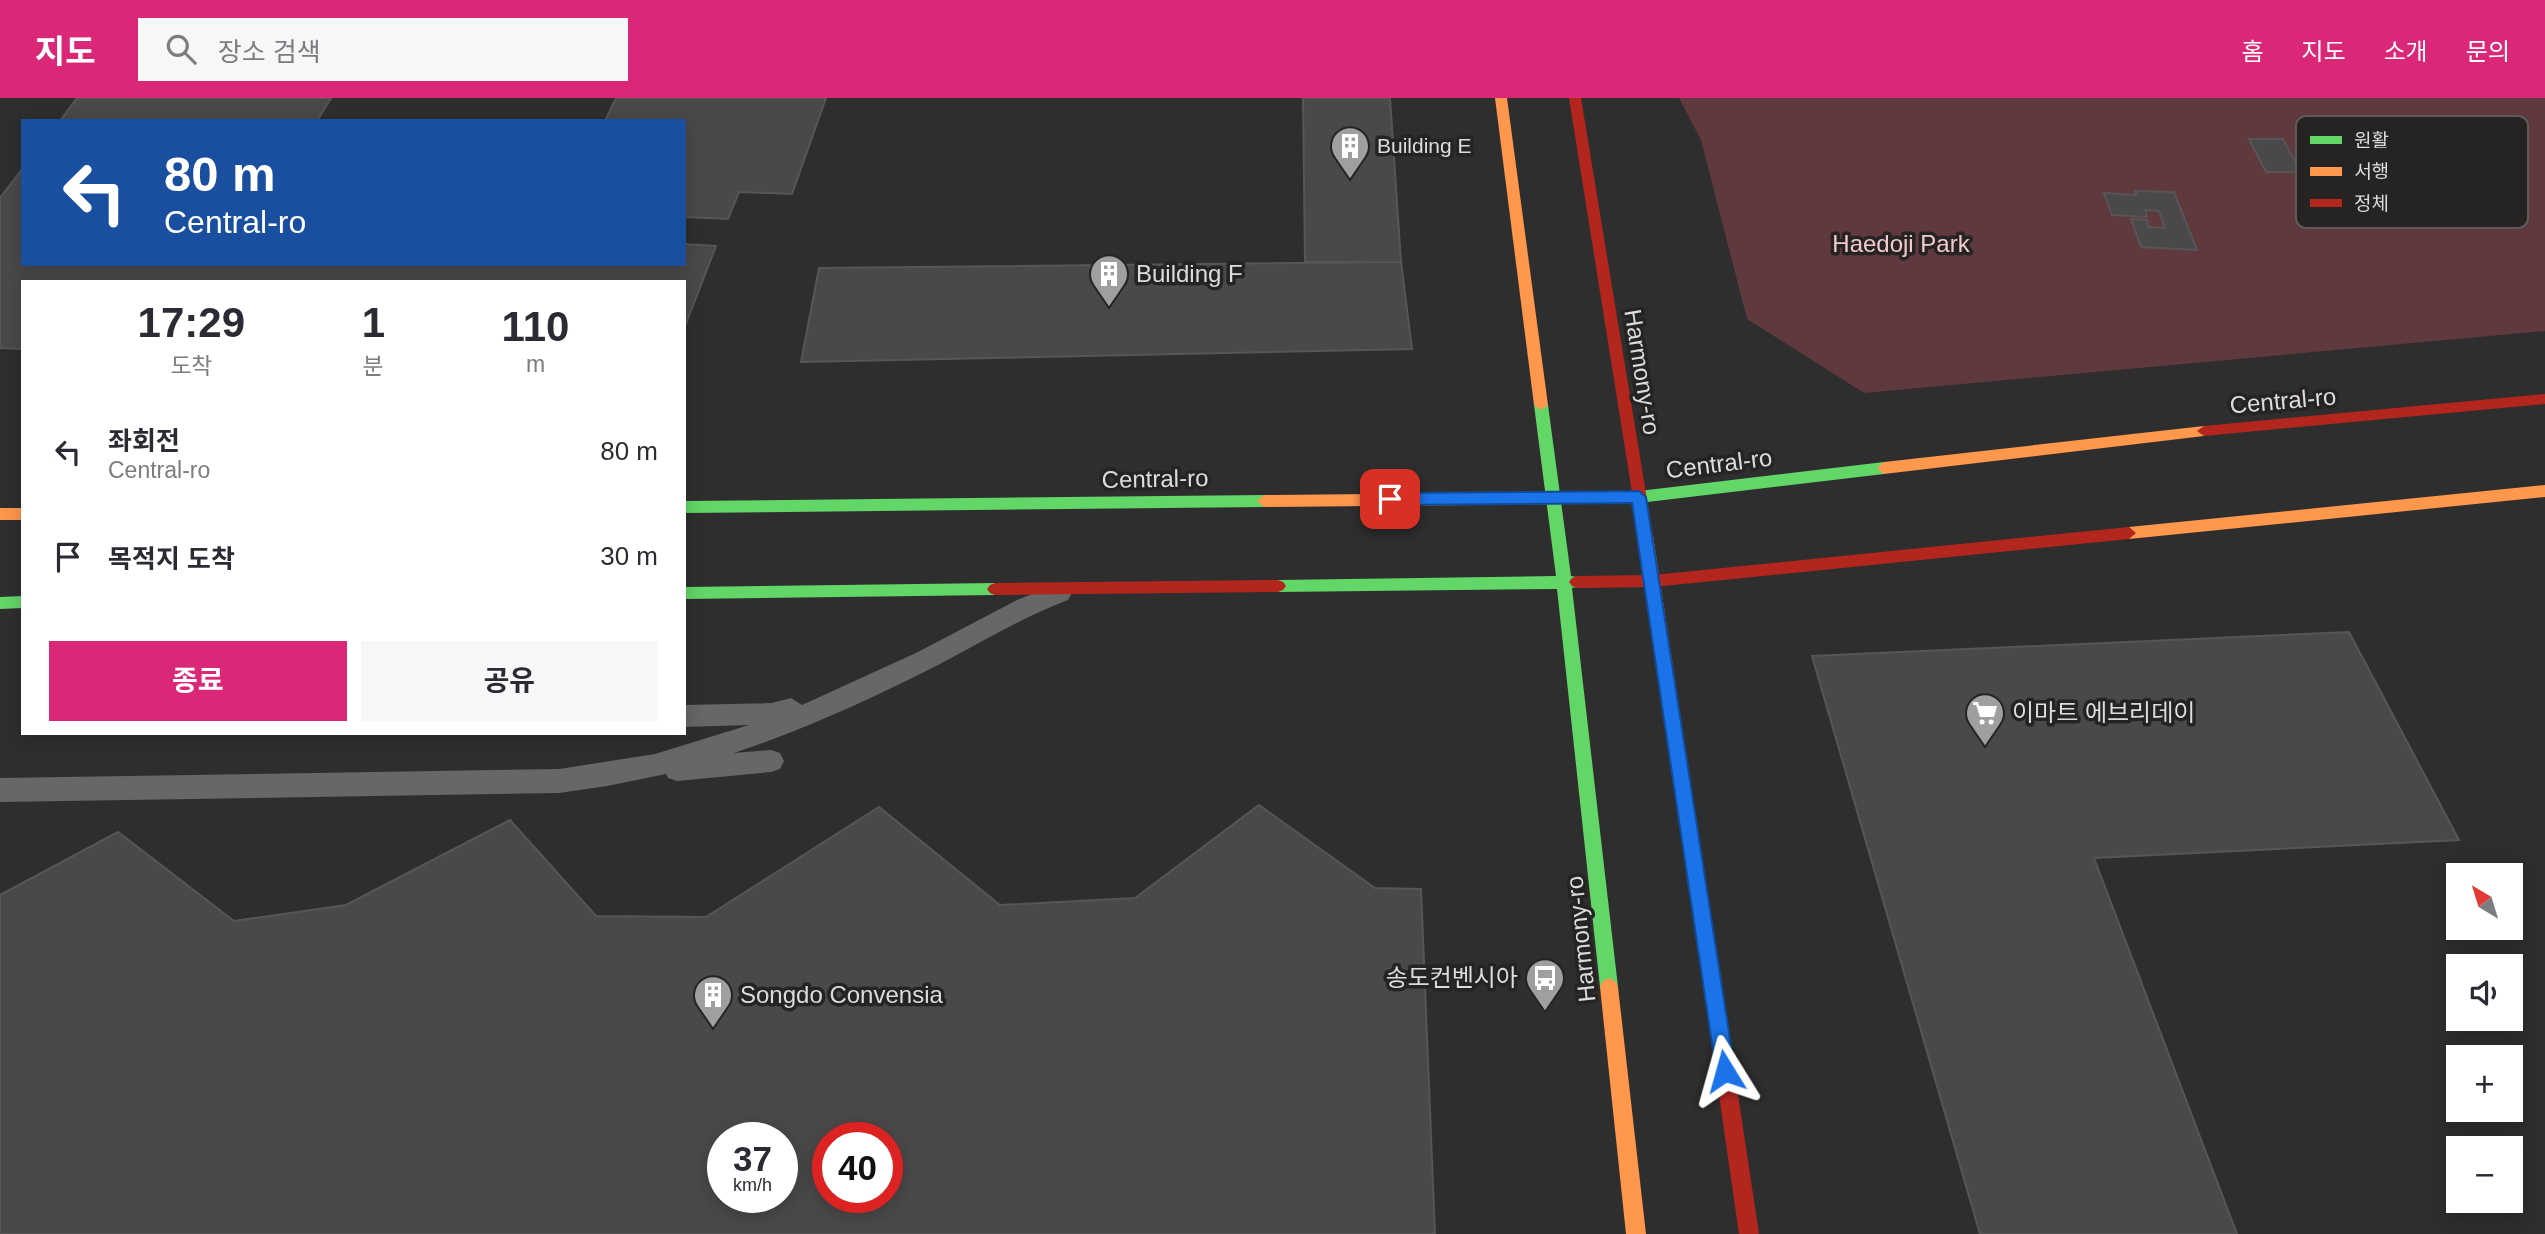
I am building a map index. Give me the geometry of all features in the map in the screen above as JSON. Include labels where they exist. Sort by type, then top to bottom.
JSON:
[{"type":"main road","name":"Harmony-ro","points":[[1501,98],[1564,582],[1636,1234]]},
{"type":"main road","name":"Harmony-ro","points":[[1574,98],[1653,581],[1749,1234]]},
{"type":"main road","name":"Central-ro","points":[[686,507],[1639,497],[2163,435],[2545,399]]},
{"type":"main road","points":[[686,593],[1653,581],[2545,491]]},
{"type":"main road","points":[[0,514],[21,514]]},
{"type":"main road","points":[[0,603],[21,602]]},
{"type":"lane","points":[[600,778],[652,767],[779,726],[929,658],[1016,610],[1073,589]]},
{"type":"lane","points":[[686,716],[772,714],[843,697]]},
{"type":"lane","points":[[0,790],[559,781],[771,761]]},
{"type":"green space","name":"Haedoji Park","points":[[1679,98],[2545,98],[2545,331],[1864,393],[1747,319],[1701,140]]},
{"type":"building","points":[[77,98],[331,98],[318,119],[61,119]]},
{"type":"building","points":[[616,98],[826,98],[792,194],[739,192],[728,219],[686,217],[686,119],[606,119]]},
{"type":"building","name":"Building E","points":[[1303,98],[1390,98],[1401,262],[1305,262]]},
{"type":"building","points":[[2249,139],[2283,139],[2296,163],[2296,172],[2266,172]]},
{"type":"building","points":[[21,171],[21,266],[686,266],[686,244],[716,246],[686,324],[686,280],[21,280],[21,349],[0,348],[0,198]]},
{"type":"building","points":[[2135,191],[2174,192],[2197,250],[2141,247],[2131,219],[2147,220],[2149,227],[2165,228],[2159,211],[2145,210],[2147,217],[2112,215],[2104,193],[2137,195]]},
{"type":"building","name":"Building F","points":[[1401,262],[1412,349],[801,362],[819,268]]},
{"type":"building","points":[[2349,632],[2459,840],[2094,858],[2237,1234],[1980,1234],[1812,656]]},
{"type":"building","name":"Songdo Convensia","points":[[1259,805],[1375,888],[1421,889],[1435,1234],[0,1234],[0,895],[118,832],[234,921],[346,905],[510,820],[596,916],[706,917],[879,807],[1000,905],[1135,898]]},
{"type":"traffic: fast","points":[[1541,405],[1564,582],[1609,987]]},
{"type":"traffic: fast","points":[[1579,498],[1639,497],[1884,468]]},
{"type":"traffic: fast","points":[[686,507],[1264,501]]},
{"type":"traffic: fast","points":[[1278,586],[1577,582]]},
{"type":"traffic: fast","points":[[686,593],[995,589]]},
{"type":"traffic: fast","points":[[0,603],[21,602]]},
{"type":"traffic: slow","points":[[1501,98],[1541,405]]},
{"type":"traffic: slow","points":[[1884,468],[2204,431]]},
{"type":"traffic: slow","points":[[2129,533],[2545,491]]},
{"type":"traffic: slow","points":[[1264,501],[1579,498]]},
{"type":"traffic: slow","points":[[0,514],[21,514]]},
{"type":"traffic: slow","points":[[1646,536],[1707,949]]},
{"type":"traffic: slow","points":[[1609,987],[1636,1234]]},
{"type":"traffic: jam","points":[[1575,98],[1646,536]]},
{"type":"traffic: jam","points":[[2204,431],[2545,399]]},
{"type":"traffic: jam","points":[[1577,582],[1653,581],[2129,533]]},
{"type":"traffic: jam","points":[[995,589],[1278,586]]},
{"type":"traffic: jam","points":[[1707,949],[1749,1234]]},
{"type":"place","name":"Building E","points":[[1350,180]]},
{"type":"place","name":"Building F","points":[[1109,308]]},
{"type":"place","name":"이마트 에브리데이","points":[[1985,747]]},
{"type":"place","name":"송도컨벤시아","points":[[1545,1012]]},
{"type":"place","name":"Songdo Convensia","points":[[713,1029]]},
{"type":"route","points":[[1390,499],[1639,497],[1725,1071]]}]
